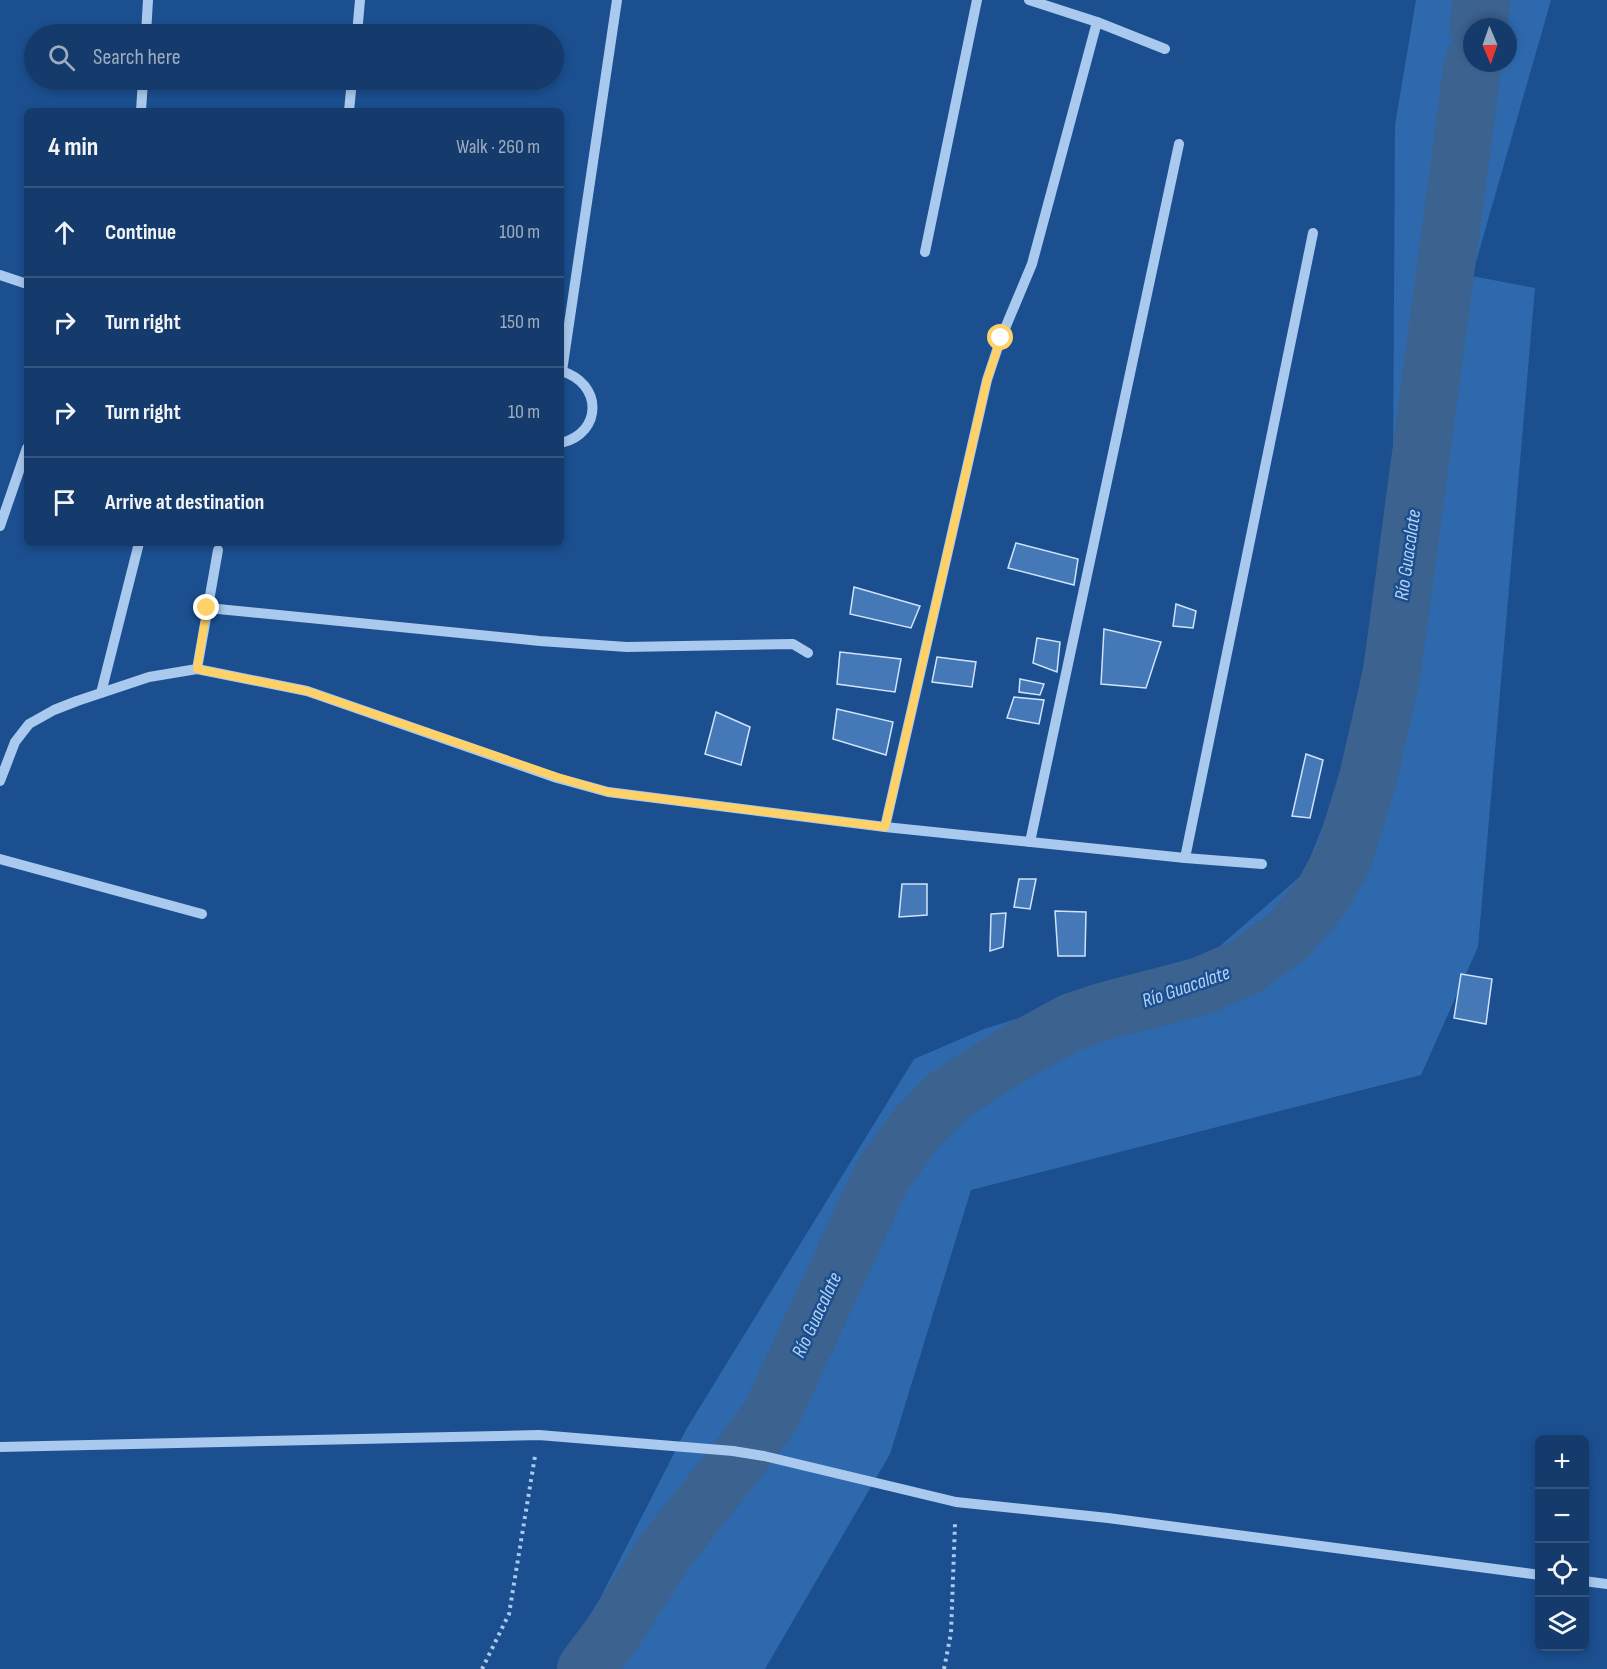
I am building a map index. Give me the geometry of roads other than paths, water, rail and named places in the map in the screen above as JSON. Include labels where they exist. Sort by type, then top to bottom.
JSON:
[{"type":"street","points":[[147,24],[148,0]]},
{"type":"street","points":[[358,24],[360,0]]},
{"type":"street","points":[[564,358],[617,0]]},
{"type":"street","points":[[925,252],[977,0]]},
{"type":"street","points":[[1029,0],[1097,22],[1165,49]]},
{"type":"street","points":[[885,827],[987,380],[1001,338],[1032,264],[1097,22]]},
{"type":"street","points":[[141,108],[142,90]]},
{"type":"street","points":[[349,108],[351,90]]},
{"type":"street","points":[[1030,842],[1179,144]]},
{"type":"street","points":[[1185,858],[1313,233]]},
{"type":"street","points":[[0,275],[24,283]]},
{"type":"street","points":[[564,372],[577,377],[588,388],[593,402],[592,417],[584,431],[572,441],[564,442]]},
{"type":"street","points":[[1,522],[24,457]]},
{"type":"street","points":[[101,693],[138,546]]},
{"type":"street","points":[[197,669],[218,550]]},
{"type":"street","points":[[207,608],[562,643],[627,647],[793,644],[808,653]]},
{"type":"street","points":[[0,781],[15,742],[29,724],[54,710],[149,677],[197,669],[307,691],[557,777],[608,792],[885,827],[1262,864]]},
{"type":"street","points":[[0,859],[202,914]]},
{"type":"street","points":[[0,1447],[539,1435],[733,1450],[956,1502],[1108,1518],[1535,1574]]},
{"type":"street","points":[[1589,1582],[1607,1584]]},
{"type":"waterway","name":"Río Guacalate","points":[[1479,18],[1482,0]]},
{"type":"waterway","name":"Río Guacalate","points":[[586,1669],[610,1637],[666,1550],[771,1415],[882,1176],[915,1130],[947,1097],[1013,1054],[1072,1022],[1201,986],[1243,968],[1288,936],[1322,896],[1344,856],[1368,778],[1392,672],[1472,72]]}]
